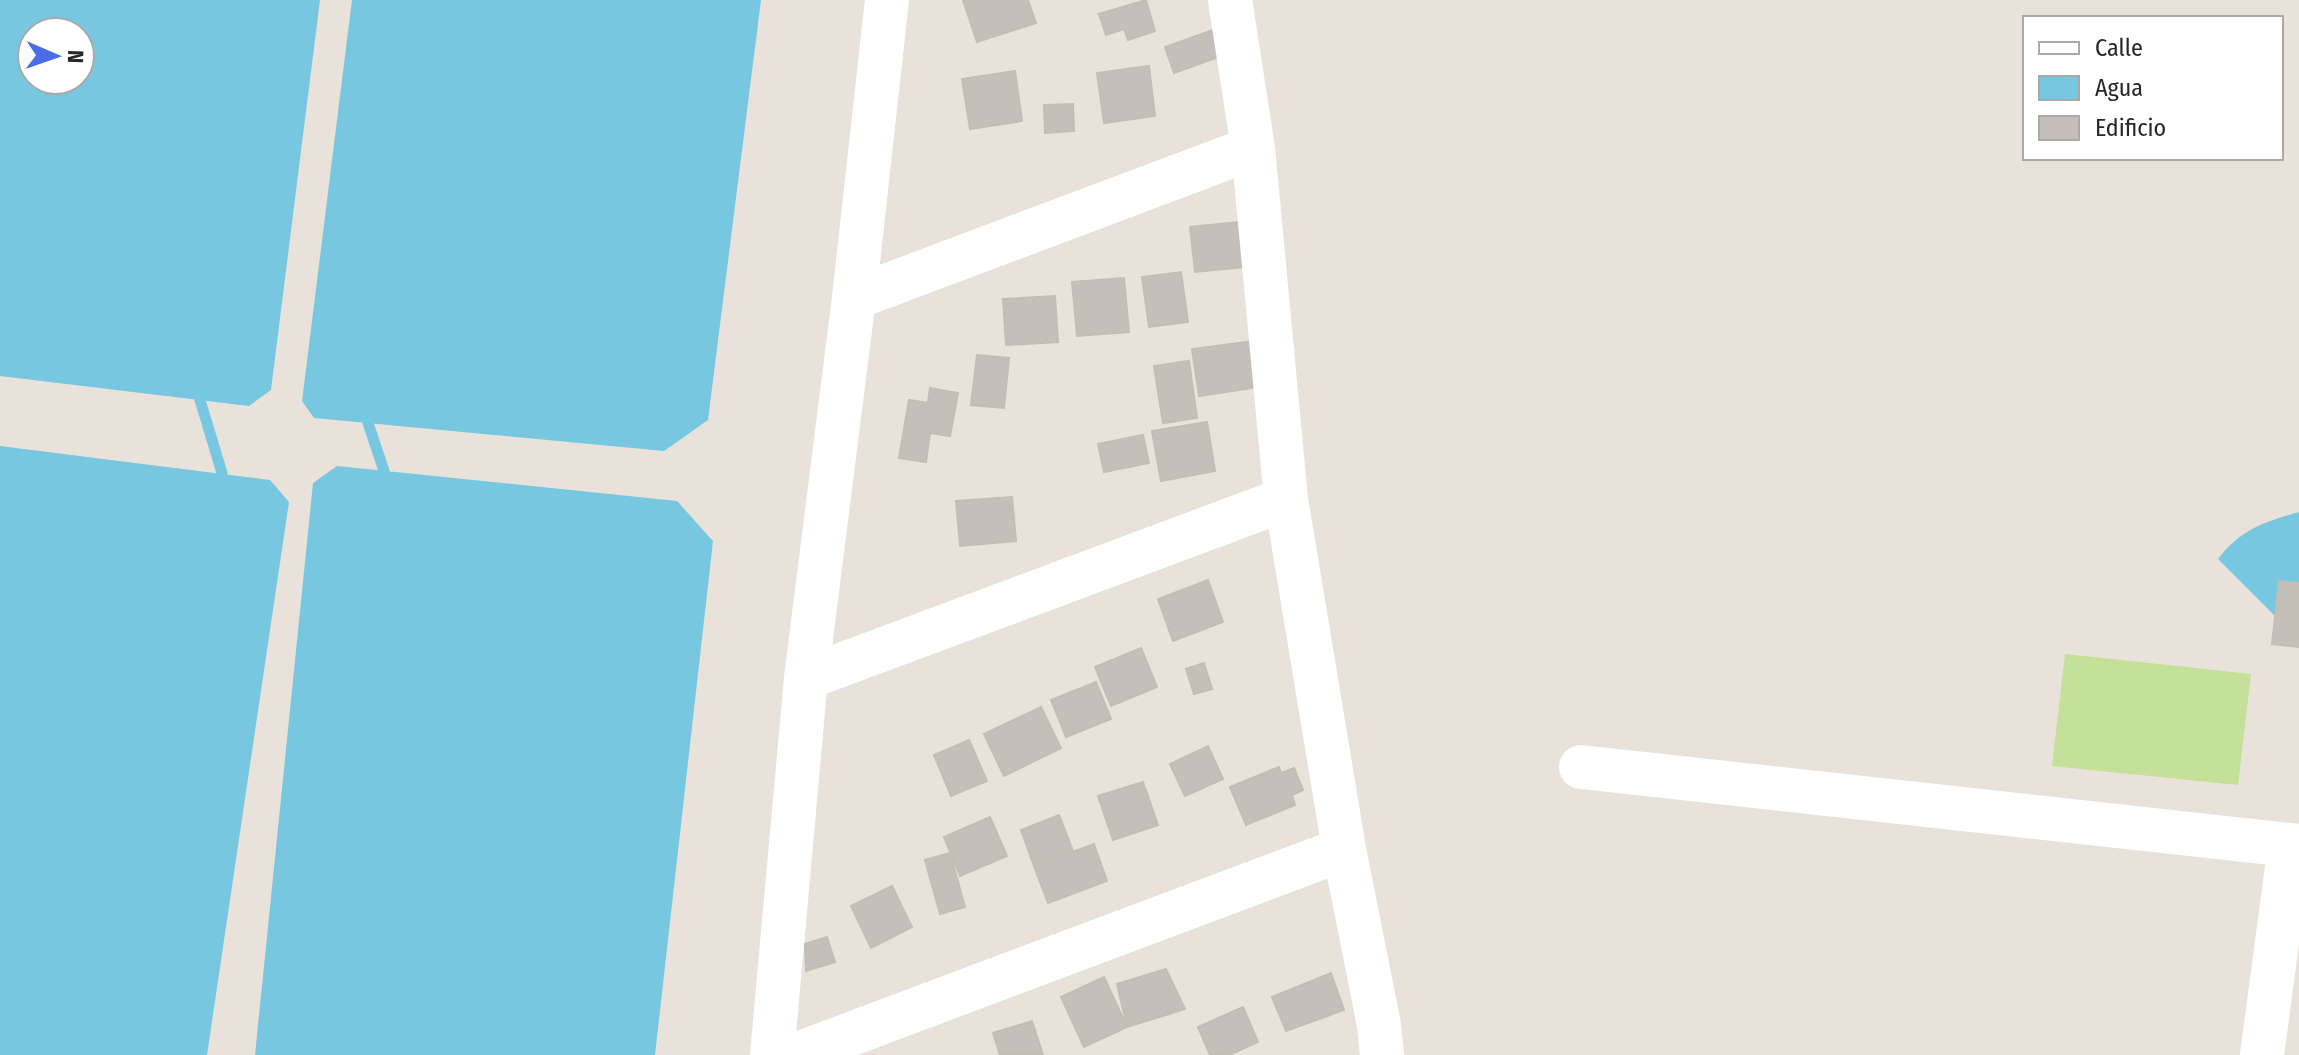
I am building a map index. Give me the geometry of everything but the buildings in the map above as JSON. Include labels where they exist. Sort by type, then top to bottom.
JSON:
[{"type":"street","points":[[772,1055],[806,678],[854,298],[887,0]]},
{"type":"street","points":[[1230,0],[1253,148],[1286,499],[1382,1055]]},
{"type":"street","points":[[854,298],[1253,148]]},
{"type":"street","points":[[806,678],[1286,499]]},
{"type":"street","points":[[1581,767],[2294,846],[2262,1055]]},
{"type":"street","points":[[795,1055],[1344,849]]},
{"type":"green space","points":[[2065,654],[2251,674],[2238,785],[2052,766]]},
{"type":"water","points":[[0,0],[320,0],[271,390],[249,406],[0,376]]},
{"type":"water","points":[[352,0],[761,0],[708,420],[664,451],[314,418],[302,401]]},
{"type":"water","points":[[0,446],[270,480],[289,502],[207,1055],[0,1055]]},
{"type":"water","points":[[337,466],[677,501],[713,541],[655,1055],[255,1055],[313,483]]},
{"type":"water","points":[[2299,512],[2299,583],[2279,581],[2275,616],[2218,559],[2235,540],[2254,528]]},
{"type":"waterway","points":[[200,400],[222,473]]},
{"type":"waterway","points":[[368,423],[384,471]]}]
